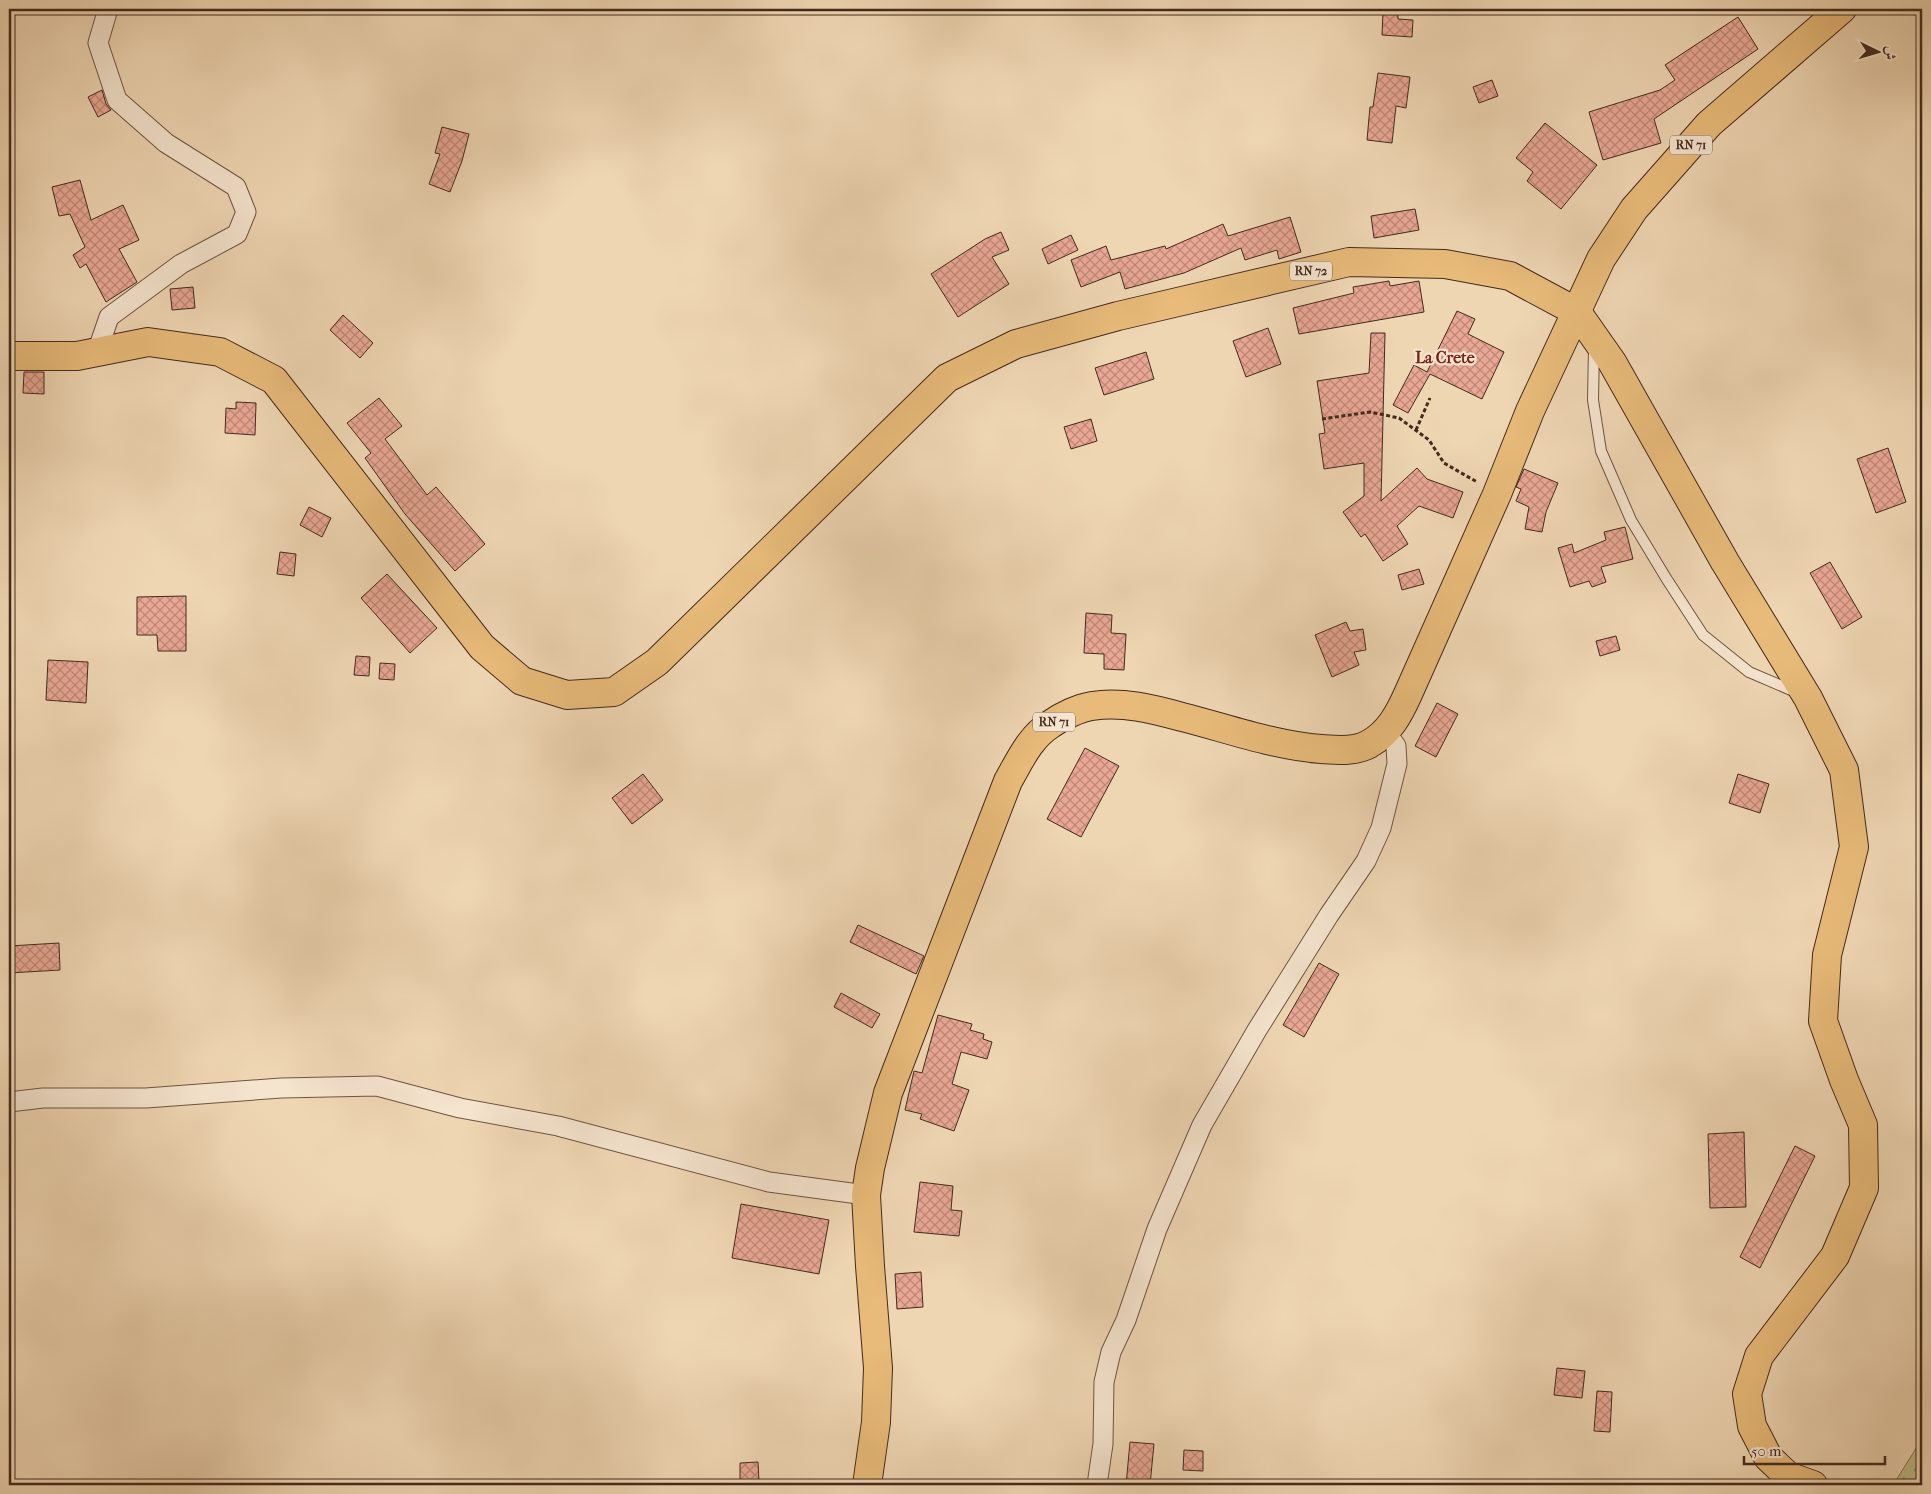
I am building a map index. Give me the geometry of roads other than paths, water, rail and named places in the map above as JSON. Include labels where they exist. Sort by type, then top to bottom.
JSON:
[{"type":"main road","name":"RN 71","points":[[867,1485],[876,1422],[878,1368],[866,1195],[870,1168],[888,1093],[1008,780],[1028,746],[1049,724],[1091,706],[1120,705],[1153,709],[1301,748],[1356,749],[1370,744],[1386,732],[1398,715],[1408,694],[1497,494],[1530,411],[1601,259],[1634,209],[1709,124],[1842,9]]},
{"type":"main road","name":"RN 72","points":[[9,356],[77,356],[148,342],[220,352],[274,380],[321,438],[482,648],[522,681],[568,695],[614,692],[657,662],[947,378],[1016,344],[1118,316],[1349,262],[1445,264],[1510,276],[1577,312],[1612,362],[1724,562],[1808,698],[1844,770],[1854,847],[1827,956],[1822,1021],[1863,1125],[1864,1188],[1835,1256],[1759,1356],[1747,1394],[1752,1426],[1768,1457],[1788,1476],[1813,1485]]},
{"type":"street","points":[[97,352],[109,317],[181,264],[237,234],[246,212],[236,187],[166,143],[117,100],[98,43],[108,9]]},
{"type":"street","points":[[1097,1485],[1103,1444],[1104,1382],[1111,1352],[1130,1311],[1157,1229],[1202,1125],[1257,1030],[1329,915],[1366,861],[1381,828],[1397,764],[1396,746],[1386,732]]},
{"type":"street","points":[[9,1102],[43,1098],[146,1098],[281,1088],[377,1086],[460,1108],[558,1126],[769,1182],[866,1195]]},
{"type":"lane","points":[[1595,337],[1593,400],[1601,451],[1636,528],[1703,634],[1749,672],[1808,698]]},
{"type":"district","name":"La Crete","points":[[1445,357]]}]
